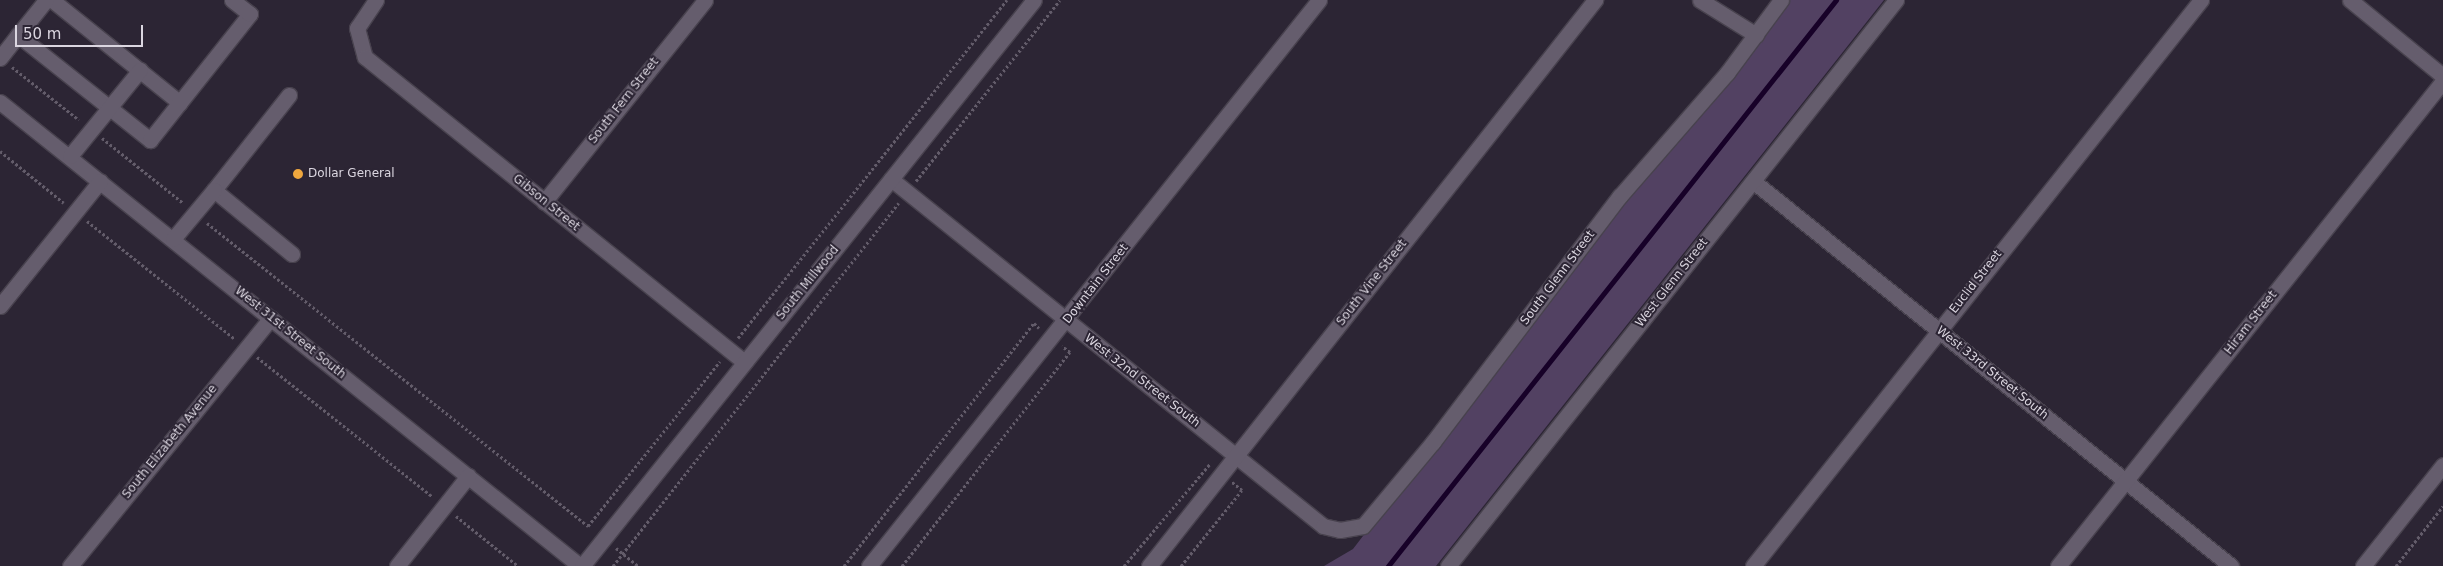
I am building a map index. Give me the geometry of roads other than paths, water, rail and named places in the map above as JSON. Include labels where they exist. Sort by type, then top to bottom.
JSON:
[{"type":"street","points":[[0,58],[46,0]]},
{"type":"street","points":[[52,0],[180,103]]},
{"type":"street","points":[[18,35],[150,140],[250,14],[232,0]]},
{"type":"street","name":"Gibson Street","points":[[376,0],[359,21],[357,36],[359,48],[374,66],[745,362]]},
{"type":"street","name":"South Fern Street","points":[[544,202],[705,0]]},
{"type":"street","name":"South Millwood","points":[[581,566],[1034,0]]},
{"type":"street","name":"Downtain Street","points":[[869,566],[1067,321],[1319,0]]},
{"type":"street","name":"South Vine Street","points":[[1149,566],[1238,456],[1595,0]]},
{"type":"street","points":[[1700,0],[1756,35]]},
{"type":"street","name":"South Glenn Street","points":[[1323,526],[1340,530],[1363,526],[1433,442],[1620,196],[1756,35],[1781,0]]},
{"type":"street","name":"West Glenn Street","points":[[1448,566],[1896,0]]},
{"type":"street","name":"Euclid Street","points":[[1753,566],[2201,0]]},
{"type":"street","points":[[2350,0],[2443,76]]},
{"type":"street","points":[[70,156],[140,70]]},
{"type":"street","name":"Hiram Street","points":[[2058,566],[2443,81]]},
{"type":"street","points":[[173,239],[289,95]]},
{"type":"street","name":"West 31st Street South","points":[[0,102],[581,566]]},
{"type":"street","name":"West 32nd Street South","points":[[891,179],[1323,526]]},
{"type":"street","points":[[0,306],[100,181]]},
{"type":"street","name":"West 33rd Street South","points":[[1753,181],[2231,566]]},
{"type":"street","points":[[214,190],[292,254]]},
{"type":"street","name":"South Elizabeth Avenue","points":[[70,566],[271,318]]},
{"type":"street","points":[[2363,566],[2443,465]]},
{"type":"street","points":[[397,566],[468,476]]},
{"type":"waterway","points":[[1388,566],[1836,0]]},
{"type":"place","name":"Dollar General","points":[[298,174]]}]
